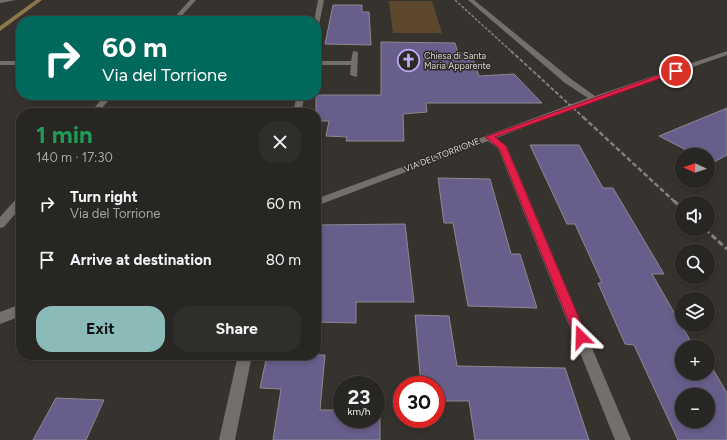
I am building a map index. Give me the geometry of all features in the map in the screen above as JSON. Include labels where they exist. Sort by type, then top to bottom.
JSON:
[{"type":"main road","points":[[18,16],[39,0]]},
{"type":"main road","points":[[0,30],[16,18]]},
{"type":"street","points":[[0,1],[13,0]]},
{"type":"street","points":[[179,16],[193,0]]},
{"type":"street","points":[[318,16],[321,0]]},
{"type":"street","points":[[471,0],[568,81],[594,99]]},
{"type":"street","points":[[354,76],[355,52]]},
{"type":"street","name":"VIA DEL TORRIONE","points":[[321,201],[489,137],[594,99],[727,54]]},
{"type":"street","points":[[0,63],[16,63]]},
{"type":"street","points":[[321,63],[355,63]]},
{"type":"street","points":[[98,108],[105,100]]},
{"type":"street","points":[[489,137],[502,146],[623,440]]},
{"type":"street","points":[[0,224],[16,206]]},
{"type":"street","points":[[0,318],[16,312]]},
{"type":"street","points":[[227,440],[244,360]]},
{"type":"shaded area","points":[[389,1],[432,1],[442,33],[393,33]]},
{"type":"building","points":[[333,5],[362,5],[362,12],[369,12],[371,45],[325,44]]},
{"type":"building","points":[[381,42],[455,43],[458,53],[471,53],[479,76],[514,74],[542,103],[426,103],[427,112],[403,114],[404,141],[346,141],[347,137],[326,136],[329,121],[321,121],[321,108],[316,108],[316,100],[321,100],[321,95],[381,95]]},
{"type":"building","points":[[727,108],[727,155],[715,161],[715,148],[682,148],[659,136]]},
{"type":"building","points":[[530,145],[579,145],[603,188],[613,188],[664,274],[652,274],[675,314],[675,332],[685,332],[690,340],[675,340],[675,380],[715,380],[715,373],[727,393],[727,440],[678,440],[634,345],[625,344],[598,283],[602,283],[575,224],[567,224]]},
{"type":"building","points":[[438,178],[490,179],[511,254],[520,254],[537,308],[468,306],[453,223],[444,223]]},
{"type":"building","points":[[405,224],[414,302],[356,302],[356,323],[321,322],[321,225]]},
{"type":"building","points":[[415,315],[449,316],[457,366],[565,368],[589,440],[475,440],[469,401],[445,401],[445,376],[420,376]]},
{"type":"building","points":[[321,355],[325,355],[320,410],[333,410],[333,428],[380,428],[380,440],[273,440],[281,389],[260,388],[266,360],[321,360]]},
{"type":"building","points":[[56,398],[104,400],[86,440],[33,440]]},
{"type":"railway","points":[[455,0],[512,52]]},
{"type":"railway","points":[[511,51],[584,118]]},
{"type":"railway","points":[[583,117],[675,202]]},
{"type":"railway","points":[[713,236],[727,249]]},
{"type":"place","name":"Chiesa di Santa Maria Apparente","points":[[408,61]]},
{"type":"route","points":[[581,337],[502,146],[489,137],[676,71]]}]
